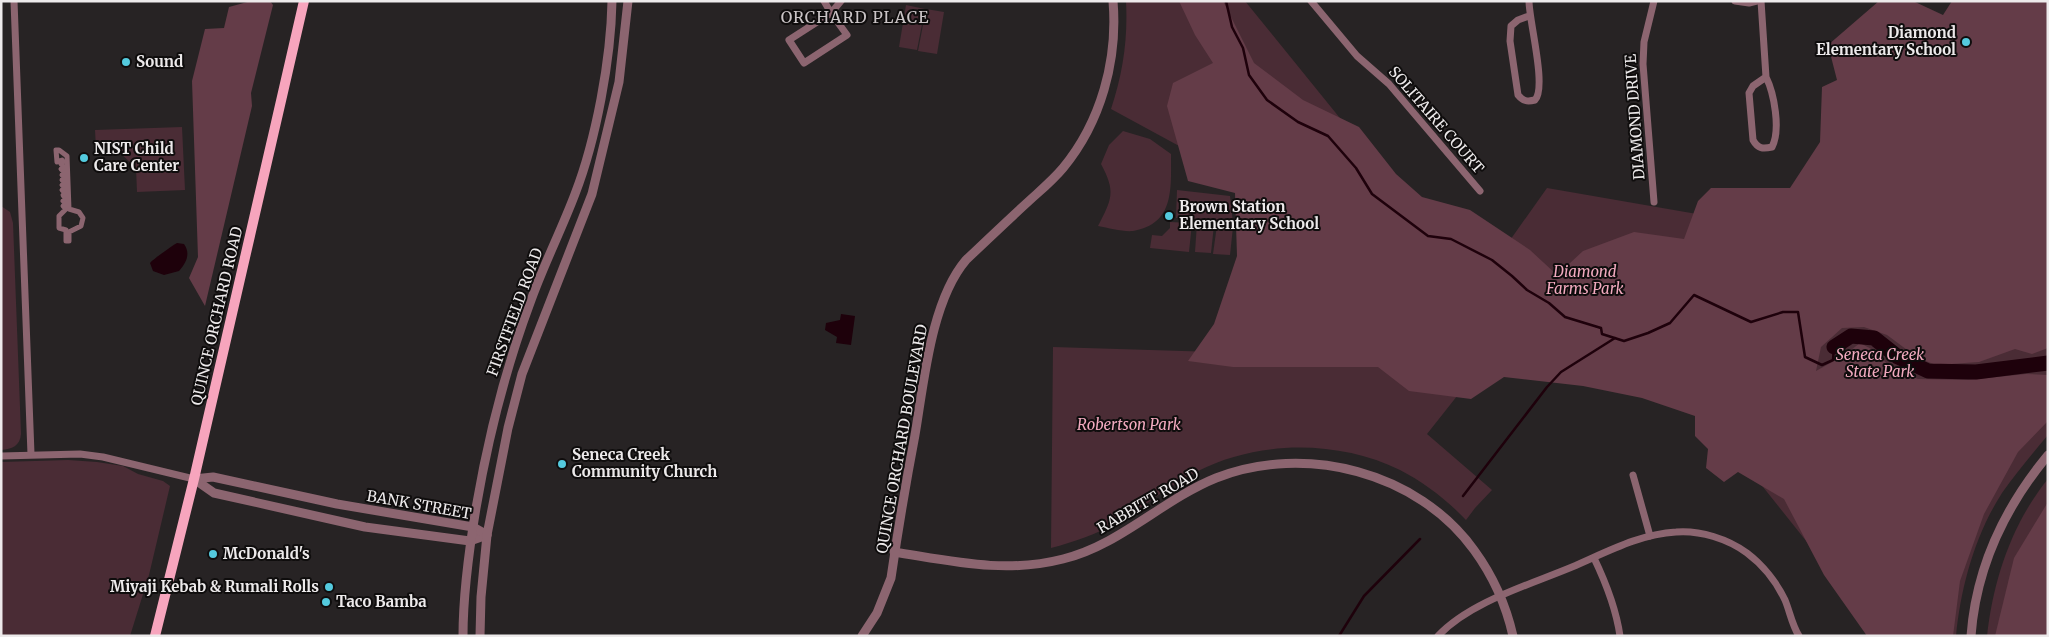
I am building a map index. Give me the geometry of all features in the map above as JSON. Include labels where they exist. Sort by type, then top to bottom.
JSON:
[{"type":"main road","name":"QUINCE ORCHARD ROAD","points":[[155,636],[194,479],[304,1]]},
{"type":"street","points":[[14,1],[31,454]]},
{"type":"street","name":"FIRSTFIELD ROAD","points":[[463,636],[470,541],[486,448],[509,363],[530,301],[575,193],[590,141],[600,101],[610,35],[612,1]]},
{"type":"street","name":"FIRSTFIELD ROAD","points":[[480,636],[481,596],[487,535],[503,450],[520,379],[592,194],[619,82],[628,1]]},
{"type":"street","points":[[824,1],[831,13],[846,35],[804,62],[789,40],[831,13],[841,1]]},
{"type":"street","name":"QUINCE ORCHARD BOULEVARD","points":[[862,636],[878,613],[891,578],[929,354],[946,291],[966,260],[1063,168],[1082,140],[1095,116],[1112,61],[1115,36],[1113,1]]},
{"type":"street","name":"SOLITAIRE COURT","points":[[1311,1],[1357,56],[1389,84],[1480,191]]},
{"type":"street","points":[[1529,1],[1529,16],[1535,41],[1540,92],[1535,100],[1528,102],[1522,100],[1518,95],[1510,41],[1511,26],[1518,20],[1529,16]]},
{"type":"street","name":"DIAMOND DRIVE","points":[[1654,1],[1644,42],[1643,64],[1654,202]]},
{"type":"street","points":[[1735,1],[1749,3],[1759,1],[1766,77],[1771,88],[1776,130],[1776,140],[1772,146],[1763,149],[1757,146],[1753,140],[1749,93],[1753,86],[1766,77]]},
{"type":"street","points":[[56,150],[67,156],[69,208],[79,212],[83,218],[80,226],[69,232],[69,241],[66,241],[66,230],[59,228],[59,216],[66,208],[63,206],[66,203],[63,201],[65,193],[62,190],[65,188],[62,185],[65,182],[62,180],[64,172],[61,169],[64,167],[61,164],[64,162],[62,160],[57,162],[56,150]]},
{"type":"street","points":[[1,456],[80,454],[103,457],[194,479]]},
{"type":"street","points":[[1971,636],[1983,571],[2000,527],[2021,491],[2048,455]]},
{"type":"street","name":"RABBITT ROAD","points":[[894,552],[987,566],[1006,567],[1049,562],[1084,552],[1108,542],[1184,494],[1216,478],[1239,470],[1266,465],[1306,463],[1347,468],[1377,477],[1403,489],[1436,511],[1474,549],[1489,572],[1501,597],[1513,636]]},
{"type":"street","points":[[1633,475],[1650,536]]},
{"type":"street","name":"BANK STREET","points":[[194,479],[213,477],[354,507],[473,527],[487,535]]},
{"type":"street","name":"BANK STREET","points":[[194,479],[214,492],[365,527],[470,541],[487,535]]},
{"type":"street","points":[[1438,636],[1464,615],[1501,597],[1594,558],[1650,536],[1675,532],[1694,532],[1719,539],[1747,554],[1770,575],[1785,600],[1799,636]]},
{"type":"street","points":[[1594,558],[1616,614],[1620,636]]},
{"type":"green space","points":[[251,1],[270,1],[273,5],[251,93],[252,106],[205,306],[189,278],[198,257],[192,81],[205,29],[224,28],[229,7]]},
{"type":"green space","points":[[1126,1],[1245,1],[1399,191],[1508,243],[1547,188],[1743,222],[2048,1],[2048,435],[2002,493],[1984,526],[1961,598],[1956,636],[1882,636],[1668,368],[1484,362],[1427,434],[1492,490],[1466,520],[1418,480],[1376,460],[1351,453],[1325,449],[1272,449],[1222,461],[1198,471],[1110,526],[1085,537],[1051,548],[1053,347],[1380,357],[1407,270],[1111,109],[1124,56]]},
{"type":"green space","points":[[1179,1],[1223,1],[1254,63],[1303,100],[1359,127],[1396,174],[1422,197],[1470,210],[1530,250],[1557,275],[1583,251],[1634,232],[1684,239],[1698,201],[1711,188],[1790,188],[1820,142],[1822,87],[1837,80],[1828,45],[1879,1],[1913,1],[1943,15],[1952,1],[2048,1],[2048,348],[2032,354],[2015,349],[1979,362],[1936,365],[1918,358],[1887,335],[1864,327],[1842,328],[1821,347],[1816,371],[1843,356],[1860,343],[1877,352],[1892,370],[1918,379],[1968,380],[2026,374],[2048,375],[2048,421],[2018,452],[1984,514],[1960,581],[1953,636],[1867,636],[1824,575],[1784,499],[1738,472],[1724,482],[1706,468],[1708,449],[1695,436],[1695,416],[1642,398],[1583,386],[1504,377],[1471,399],[1409,391],[1378,367],[1233,367],[1188,361],[1214,324],[1237,256],[1235,193],[1188,181],[1167,106],[1173,83],[1213,63],[1195,35]]},
{"type":"green space","points":[[906,5],[925,9],[917,50],[899,47]]},
{"type":"green space","points":[[926,9],[944,12],[937,54],[918,51]]},
{"type":"green space","points":[[182,127],[185,190],[137,192],[136,168],[114,147],[96,148],[95,130]]},
{"type":"green space","points":[[1123,131],[1150,139],[1171,154],[1171,179],[1168,203],[1157,221],[1147,227],[1133,231],[1098,226],[1109,202],[1110,195],[1109,182],[1101,164],[1109,145]]},
{"type":"green space","points":[[1177,190],[1230,196],[1233,223],[1176,218]]},
{"type":"green space","points":[[1,206],[10,212],[13,223],[21,434],[15,446],[1,450]]},
{"type":"green space","points":[[1170,222],[1192,223],[1189,252],[1150,248],[1152,235],[1162,236],[1170,228]]},
{"type":"green space","points":[[1197,223],[1214,225],[1211,253],[1195,252]]},
{"type":"green space","points":[[1217,225],[1233,227],[1230,255],[1213,254]]},
{"type":"green space","points":[[68,460],[123,466],[138,474],[163,481],[170,486],[149,575],[130,636],[1,636],[1,462]]},
{"type":"green space","points":[[2048,479],[2048,636],[1987,636],[1994,594],[2006,553],[2024,514]]},
{"type":"green space","points":[[2048,502],[2048,636],[1995,636],[2014,558]]},
{"type":"shaded area","points":[[177,243],[184,244],[187,251],[186,262],[179,271],[164,275],[153,271],[150,263]]},
{"type":"shaded area","points":[[841,314],[855,316],[851,345],[836,343],[837,337],[825,330],[826,323],[840,320]]},
{"type":"waterway","points":[[1226,1],[1232,27],[1243,48],[1249,75],[1267,100],[1298,122],[1328,136],[1356,168],[1372,194],[1428,236],[1451,239],[1492,260],[1527,290],[1549,303],[1565,317],[1601,328],[1602,334],[1624,341],[1670,323],[1694,295],[1751,322],[1783,312],[1798,312],[1805,357],[1822,365],[1833,360],[1834,347]]},
{"type":"waterway","points":[[1834,347],[1851,336],[1874,338],[1898,357],[1928,371],[1976,372],[2048,363]]},
{"type":"waterway","points":[[1463,496],[1547,387],[1561,372],[1615,338]]},
{"type":"waterway","points":[[1339,636],[1364,596],[1420,539]]},
{"type":"place","name":"Diamond Elementary School","points":[[1966,42]]},
{"type":"place","name":"Sound","points":[[126,62]]},
{"type":"place","name":"NIST Child Care Center","points":[[84,158]]},
{"type":"place","name":"Brown Station Elementary School","points":[[1169,216]]},
{"type":"place","name":"Seneca Creek Community Church","points":[[562,464]]},
{"type":"place","name":"McDonald's","points":[[213,554]]},
{"type":"place","name":"Miyaji Kebab & Rumali Rolls","points":[[329,587]]},
{"type":"place","name":"Taco Bamba","points":[[326,602]]},
{"type":"district","name":"ORCHARD PLACE","points":[[855,17]]},
{"type":"park label","name":"Diamond Farms Park","points":[[1585,280]]},
{"type":"park label","name":"Seneca Creek State Park","points":[[1880,364]]},
{"type":"park label","name":"Robertson Park","points":[[1129,425]]}]
